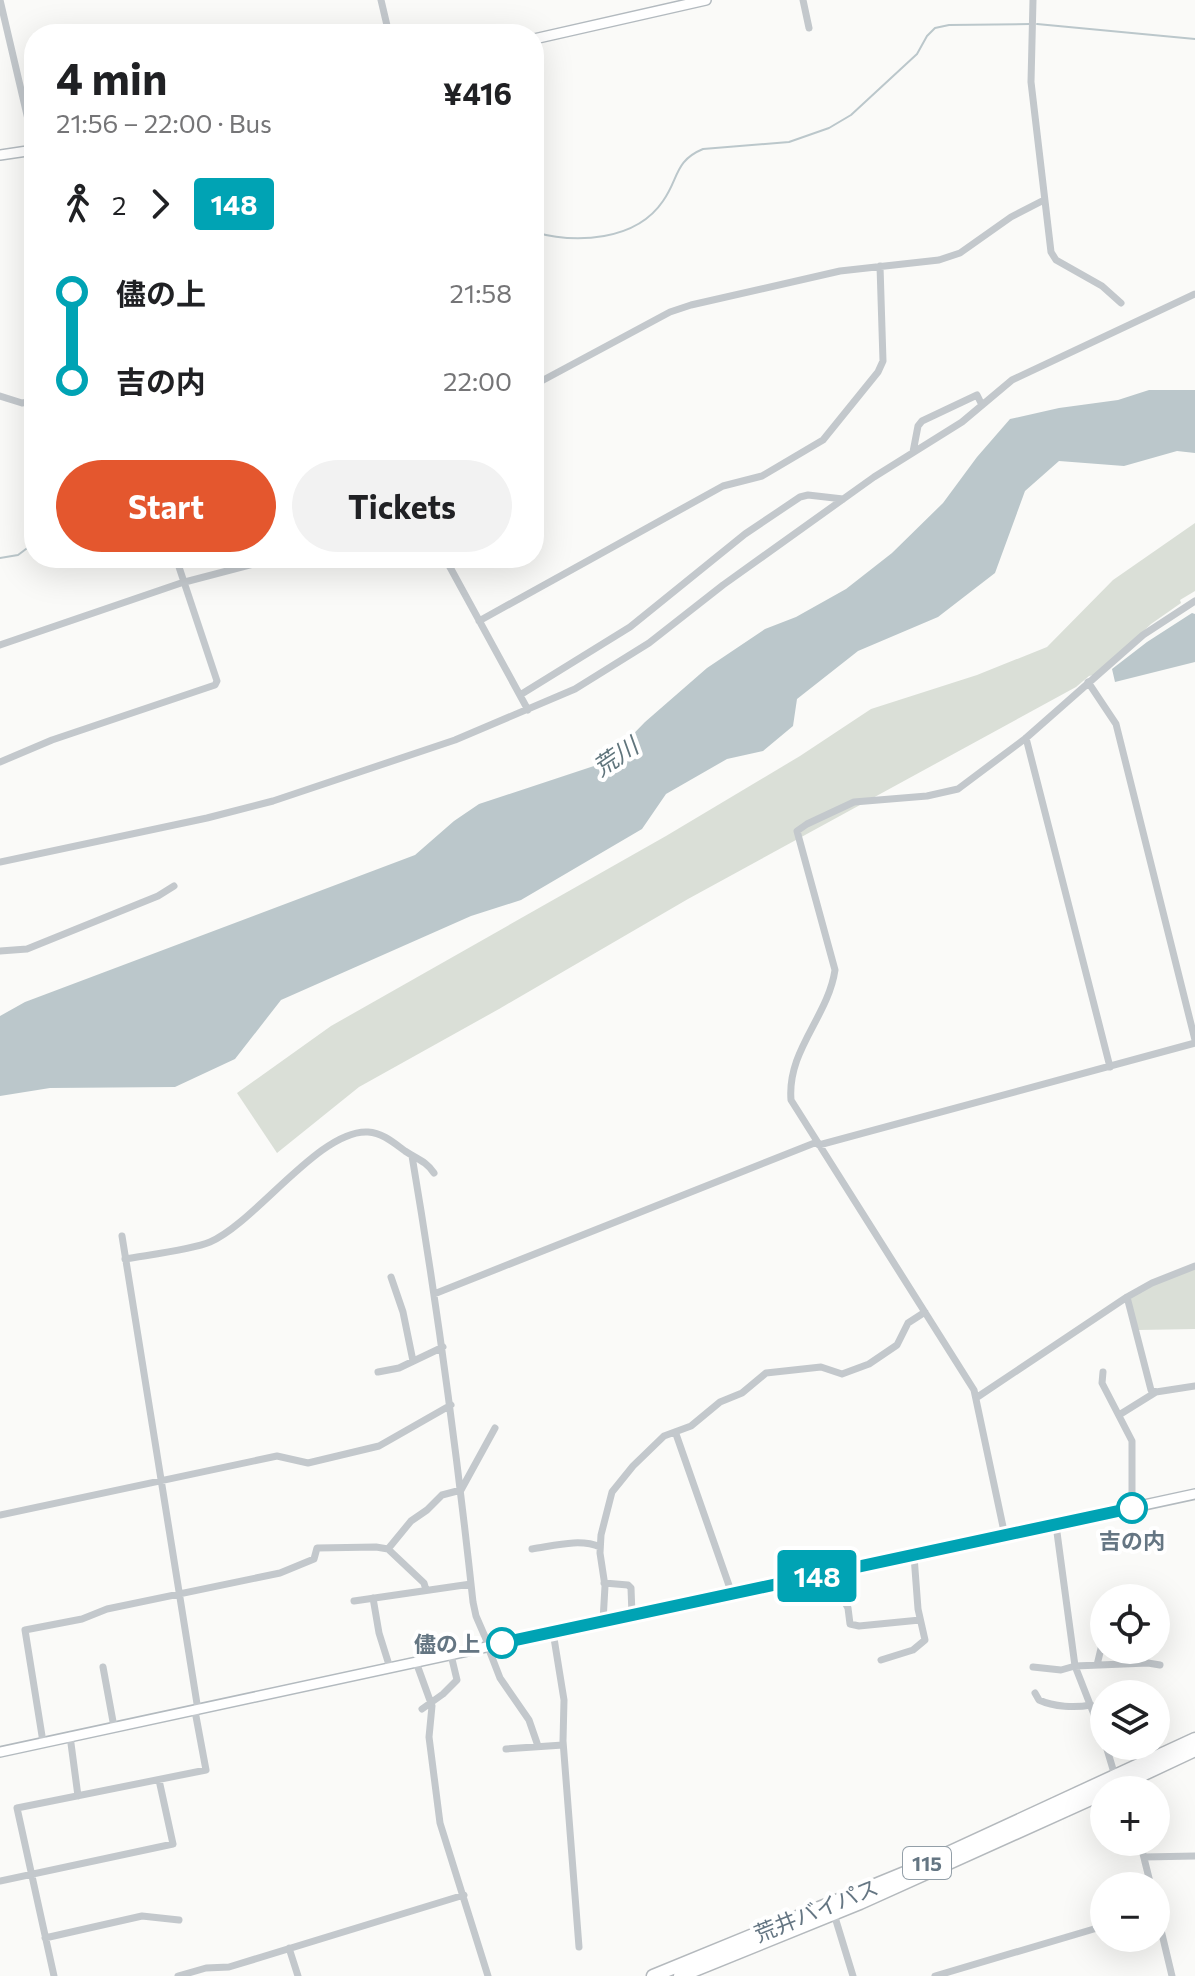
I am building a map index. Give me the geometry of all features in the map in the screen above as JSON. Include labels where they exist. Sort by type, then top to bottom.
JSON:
[{"type":"highway","name":"荒井バイパス","points":[[1132,1776],[1195,1739]]},
{"type":"highway","name":"荒井バイパス","points":[[1137,1776],[1195,1750]]},
{"type":"highway","name":"荒井バイパス","points":[[653,1976],[858,1894],[1038,1814],[1090,1795]]},
{"type":"highway","name":"荒井バイパス","points":[[680,1976],[834,1914],[1090,1799]]},
{"type":"street","points":[[0,0],[24,104]]},
{"type":"street","points":[[381,0],[387,24]]},
{"type":"street","points":[[544,37],[706,0]]},
{"type":"street","points":[[803,0],[809,28]]},
{"type":"street","points":[[1033,0],[1031,82],[1052,256],[1102,286],[1121,303]]},
{"type":"street","points":[[0,155],[24,149]]},
{"type":"street","points":[[544,380],[670,312],[691,305],[805,278],[939,260],[960,253],[1011,217],[1044,200]]},
{"type":"street","points":[[479,621],[723,486],[762,476],[823,440],[882,366],[880,266]]},
{"type":"street","points":[[0,862],[273,801],[413,755],[575,689],[638,650],[843,499],[962,422],[1005,385],[1195,294]]},
{"type":"street","points":[[913,452],[918,426],[922,421],[977,395],[982,405]]},
{"type":"street","points":[[0,396],[24,403]]},
{"type":"street","points":[[520,695],[630,627],[745,534],[800,497],[843,499]]},
{"type":"street","points":[[0,762],[52,740],[215,685],[217,681],[179,568]]},
{"type":"street","points":[[0,645],[184,583],[240,568]]},
{"type":"street","points":[[450,568],[528,710]]},
{"type":"street","points":[[1005,1536],[974,1390],[791,1100],[790,1081],[799,1050],[831,986],[835,970],[797,831],[854,802],[927,796],[958,789],[1026,738],[1143,635],[1195,601]]},
{"type":"street","points":[[434,1294],[818,1144],[1195,1042],[1116,724],[1088,682]]},
{"type":"street","points":[[1026,738],[1110,1067]]},
{"type":"street","points":[[0,951],[27,949],[158,896],[174,886]]},
{"type":"street","points":[[125,1259],[209,1242],[263,1202],[333,1142],[358,1132],[381,1134],[426,1162],[434,1173]]},
{"type":"street","points":[[412,1156],[443,1347],[476,1616],[500,1678],[529,1720],[538,1746]]},
{"type":"street","points":[[54,1976],[17,1808],[206,1770],[122,1236]]},
{"type":"street","points":[[976,1398],[1127,1297],[1195,1266]]},
{"type":"street","points":[[391,1277],[403,1312],[413,1361]]},
{"type":"street","points":[[1127,1297],[1149,1386],[1156,1392]]},
{"type":"street","points":[[603,1621],[604,1583],[600,1547],[612,1492],[664,1436],[691,1426],[720,1402],[742,1393],[766,1373],[821,1367],[842,1374],[869,1364],[897,1345],[908,1323],[925,1312]]},
{"type":"street","points":[[378,1372],[399,1368],[443,1347]]},
{"type":"street","points":[[1103,1372],[1102,1383],[1128,1429],[1134,1453],[1132,1508]]},
{"type":"street","points":[[1119,1415],[1156,1392],[1195,1386]]},
{"type":"street","points":[[0,1515],[277,1456],[308,1463],[361,1451],[379,1446],[451,1405]]},
{"type":"street","points":[[388,1549],[411,1521],[442,1495],[461,1490],[495,1428]]},
{"type":"street","points":[[676,1434],[732,1594]]},
{"type":"street","points":[[0,1752],[1195,1494]]},
{"type":"street","points":[[1056,1525],[1075,1666],[1090,1703]]},
{"type":"street","points":[[532,1549],[579,1543],[592,1543],[600,1547]]},
{"type":"street","points":[[43,1742],[25,1630],[82,1619],[107,1609],[280,1573],[314,1559],[317,1548],[388,1549],[424,1583],[426,1590]]},
{"type":"street","points":[[881,1660],[922,1645],[925,1640],[914,1556]]},
{"type":"street","points":[[829,1573],[848,1608],[850,1624],[859,1626],[920,1620]]},
{"type":"street","points":[[604,1583],[628,1585],[631,1588],[632,1615]]},
{"type":"street","points":[[354,1601],[471,1584]]},
{"type":"street","points":[[373,1598],[379,1633],[390,1668]]},
{"type":"street","points":[[553,1632],[564,1700],[563,1745],[579,1947]]},
{"type":"street","points":[[422,1709],[457,1680],[451,1655]]},
{"type":"street","points":[[416,1662],[431,1702],[429,1737],[440,1823],[488,1976]]},
{"type":"street","points":[[1033,1667],[1061,1670],[1075,1666],[1160,1665]]},
{"type":"street","points":[[103,1667],[114,1727]]},
{"type":"street","points":[[1035,1693],[1039,1700],[1051,1705],[1090,1705]]},
{"type":"street","points":[[70,1736],[78,1796]]},
{"type":"street","points":[[506,1749],[563,1745]]},
{"type":"street","points":[[0,1881],[173,1844],[159,1780]]},
{"type":"street","points":[[1148,1872],[1144,1857],[1195,1856]]},
{"type":"street","points":[[178,1976],[206,1968],[229,1967],[464,1895]]},
{"type":"street","points":[[834,1914],[853,1976]]},
{"type":"street","points":[[45,1938],[142,1916],[179,1920]]},
{"type":"street","points":[[935,1976],[1090,1930]]},
{"type":"street","points":[[289,1948],[298,1976]]},
{"type":"street","points":[[1166,1952],[1172,1976]]},
{"type":"shaded area","points":[[1195,523],[1195,591],[1151,624],[1098,674],[1089,676],[1076,687],[688,899],[359,1087],[277,1153],[237,1093],[331,1026],[666,836],[800,756],[871,709],[977,675],[1047,647],[1113,580]]},
{"type":"shaded area","points":[[1195,1268],[1195,1329],[1138,1330],[1129,1298]]},
{"type":"water","name":"荒川","points":[[1149,390],[1195,390],[1195,453],[1177,451],[1124,466],[1059,461],[1025,491],[995,573],[938,617],[858,651],[797,699],[793,726],[763,751],[727,759],[666,794],[642,829],[521,900],[471,916],[281,1000],[235,1059],[175,1087],[50,1088],[0,1096],[0,1016],[25,1002],[415,855],[479,804],[606,762],[645,722],[707,668],[765,629],[796,617],[846,589],[892,553],[943,503],[1010,419],[1118,400]]},
{"type":"water","points":[[1192,613],[1195,614],[1195,662],[1115,682],[1112,669]]},
{"type":"waterway","points":[[544,234],[586,238],[621,232],[651,214],[663,201],[682,165],[703,149],[789,142],[829,128],[851,115],[917,54],[935,28],[949,25],[1030,24]]},
{"type":"waterway","points":[[1037,24],[1195,39]]},
{"type":"waterway","points":[[0,558],[18,555],[24,550]]},
{"type":"bus line","name":"148","points":[[502,1643],[1132,1508]]},
{"type":"place","name":"吉の内","points":[[1132,1508]]},
{"type":"place","name":"儘の上","points":[[502,1643]]}]
